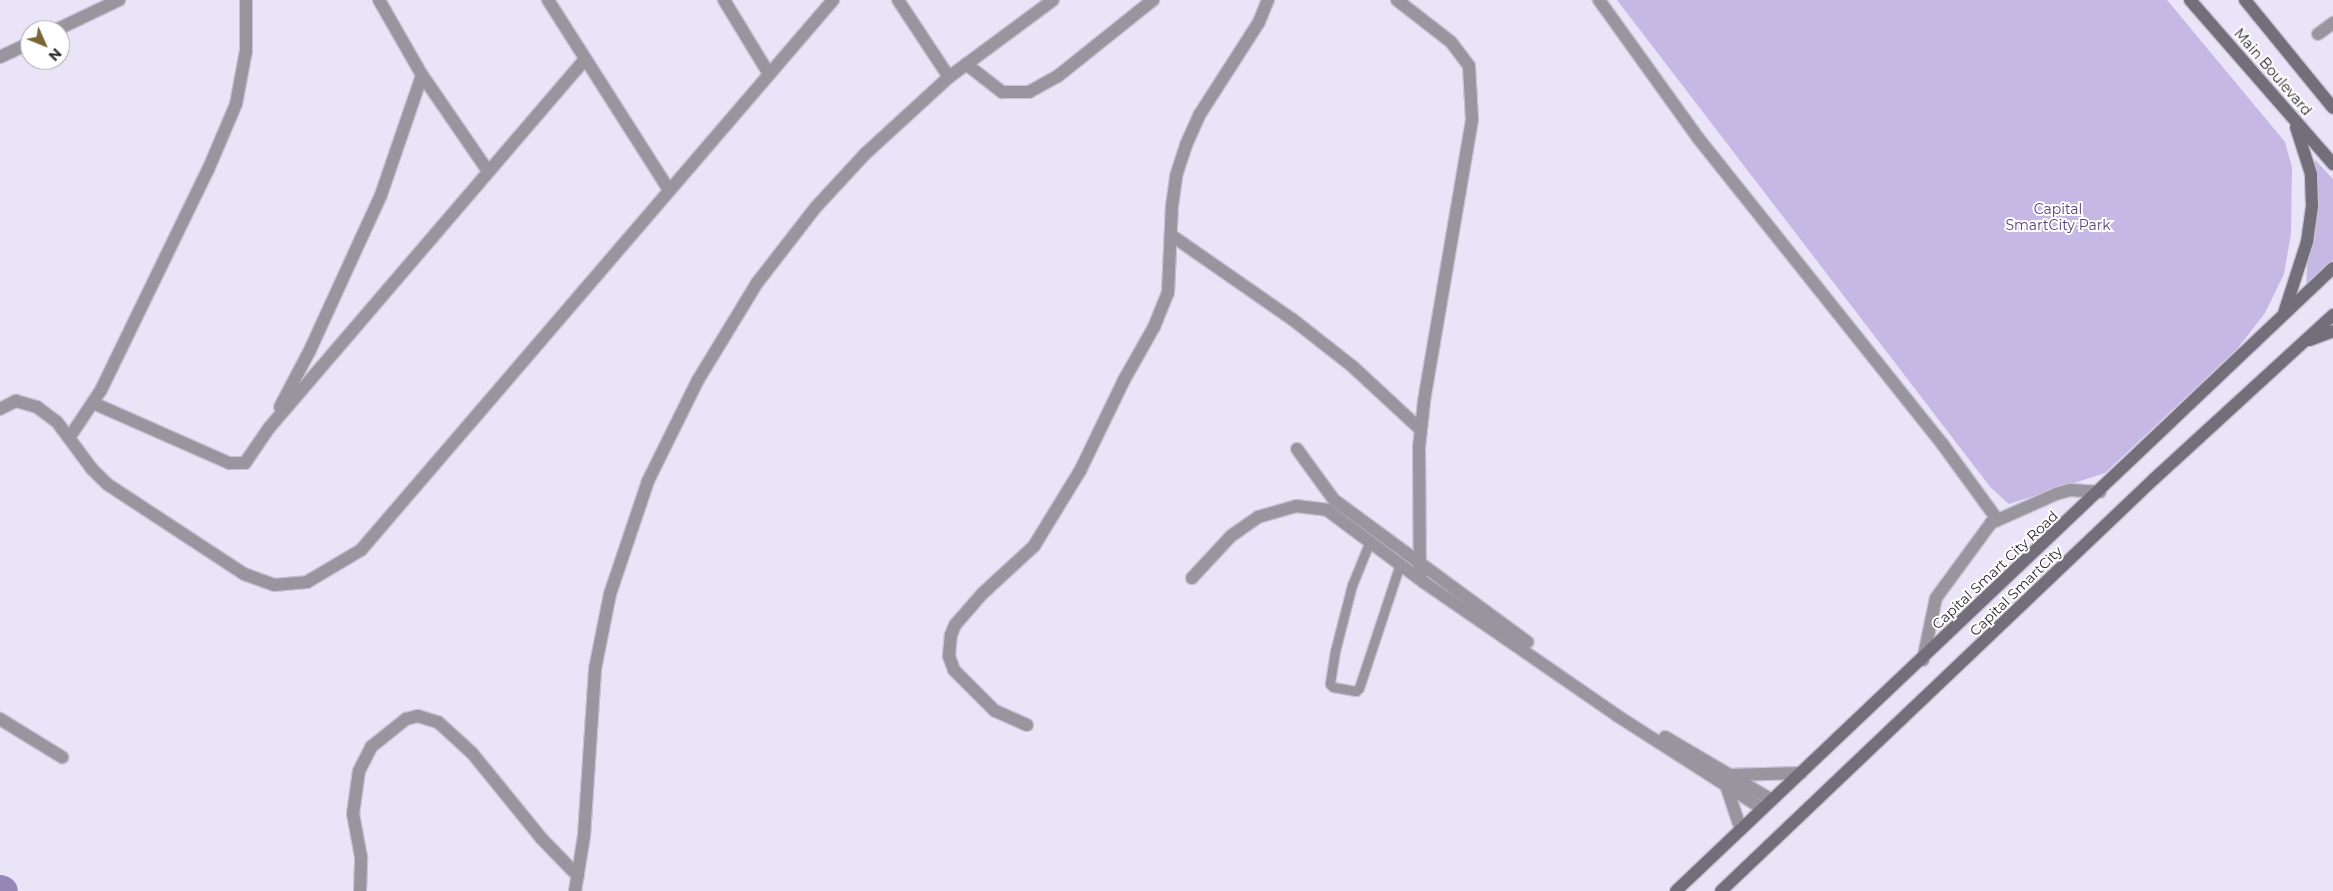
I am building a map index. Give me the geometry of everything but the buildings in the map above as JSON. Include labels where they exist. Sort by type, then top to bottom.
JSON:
[{"type":"street","points":[[70,23],[119,0]]},
{"type":"street","points":[[69,438],[93,403],[208,170],[236,104],[246,51],[246,0]]},
{"type":"street","points":[[379,0],[422,74],[488,171]]},
{"type":"street","points":[[548,0],[584,60],[669,190]]},
{"type":"street","points":[[724,0],[769,74]]},
{"type":"street","points":[[0,409],[16,401],[29,403],[57,422],[107,484],[228,564],[274,585],[308,582],[361,550],[833,0]]},
{"type":"street","points":[[898,0],[948,77]]},
{"type":"street","points":[[575,891],[584,836],[595,669],[610,594],[648,481],[698,380],[757,283],[840,180],[948,77],[1052,0]]},
{"type":"street","points":[[966,64],[1002,92],[1029,92],[1058,76],[1153,0]]},
{"type":"street","points":[[1026,725],[995,711],[954,670],[949,656],[951,635],[955,625],[982,594],[1034,546],[1080,471],[1168,293],[1176,176],[1186,145],[1200,114],[1259,22],[1268,0]]},
{"type":"street","points":[[1397,0],[1451,42],[1469,66],[1472,120],[1421,430],[1420,579]]},
{"type":"street","points":[[1599,0],[1698,138],[1997,519]]},
{"type":"street","name":"Main Boulevard","points":[[2190,0],[2333,164]]},
{"type":"street","name":"Main Boulevard","points":[[2245,0],[2333,108]]},
{"type":"street","points":[[2318,34],[2333,22]]},
{"type":"street","points":[[0,57],[20,48]]},
{"type":"street","points":[[269,428],[584,60]]},
{"type":"street","points":[[93,403],[229,463],[246,463],[269,428],[310,350],[381,195],[422,74]]},
{"type":"street","points":[[2282,318],[2307,242],[2312,206],[2311,174],[2293,119]]},
{"type":"street","points":[[1171,235],[1292,319],[1352,366],[1421,430]]},
{"type":"street","name":"Capital Smart City Road","points":[[1676,891],[1923,660],[2333,268]]},
{"type":"street","name":"Capital SmartCity","points":[[1721,891],[2154,479],[2333,315]]},
{"type":"street","points":[[2303,343],[2333,331]]},
{"type":"street","points":[[1297,449],[1331,505],[1370,541],[1420,579],[1616,715],[1728,780],[1801,773]]},
{"type":"street","points":[[1923,660],[1936,598],[1947,579],[1997,519],[2070,490],[2100,492]]},
{"type":"street","points":[[1192,578],[1231,536],[1258,517],[1296,506],[1331,505],[1420,563],[1635,719],[1768,805]]},
{"type":"street","points":[[360,891],[361,857],[353,814],[359,771],[371,747],[406,719],[418,716],[438,722],[472,753],[541,838],[578,876]]},
{"type":"street","points":[[0,719],[62,757]]},
{"type":"street","points":[[1728,780],[1741,830]]},
{"type":"lane","points":[[1370,541],[1352,585],[1335,651],[1330,684],[1333,686],[1356,691],[1359,688],[1400,564]]},
{"type":"green space","name":"Capital SmartCity Park","points":[[1617,0],[2167,0],[2285,142],[2292,167],[2291,233],[2284,274],[2265,313],[2237,349],[2105,473],[2009,504],[1991,488]]},
{"type":"green space","points":[[2315,160],[2333,179],[2333,260],[2306,285]]}]
